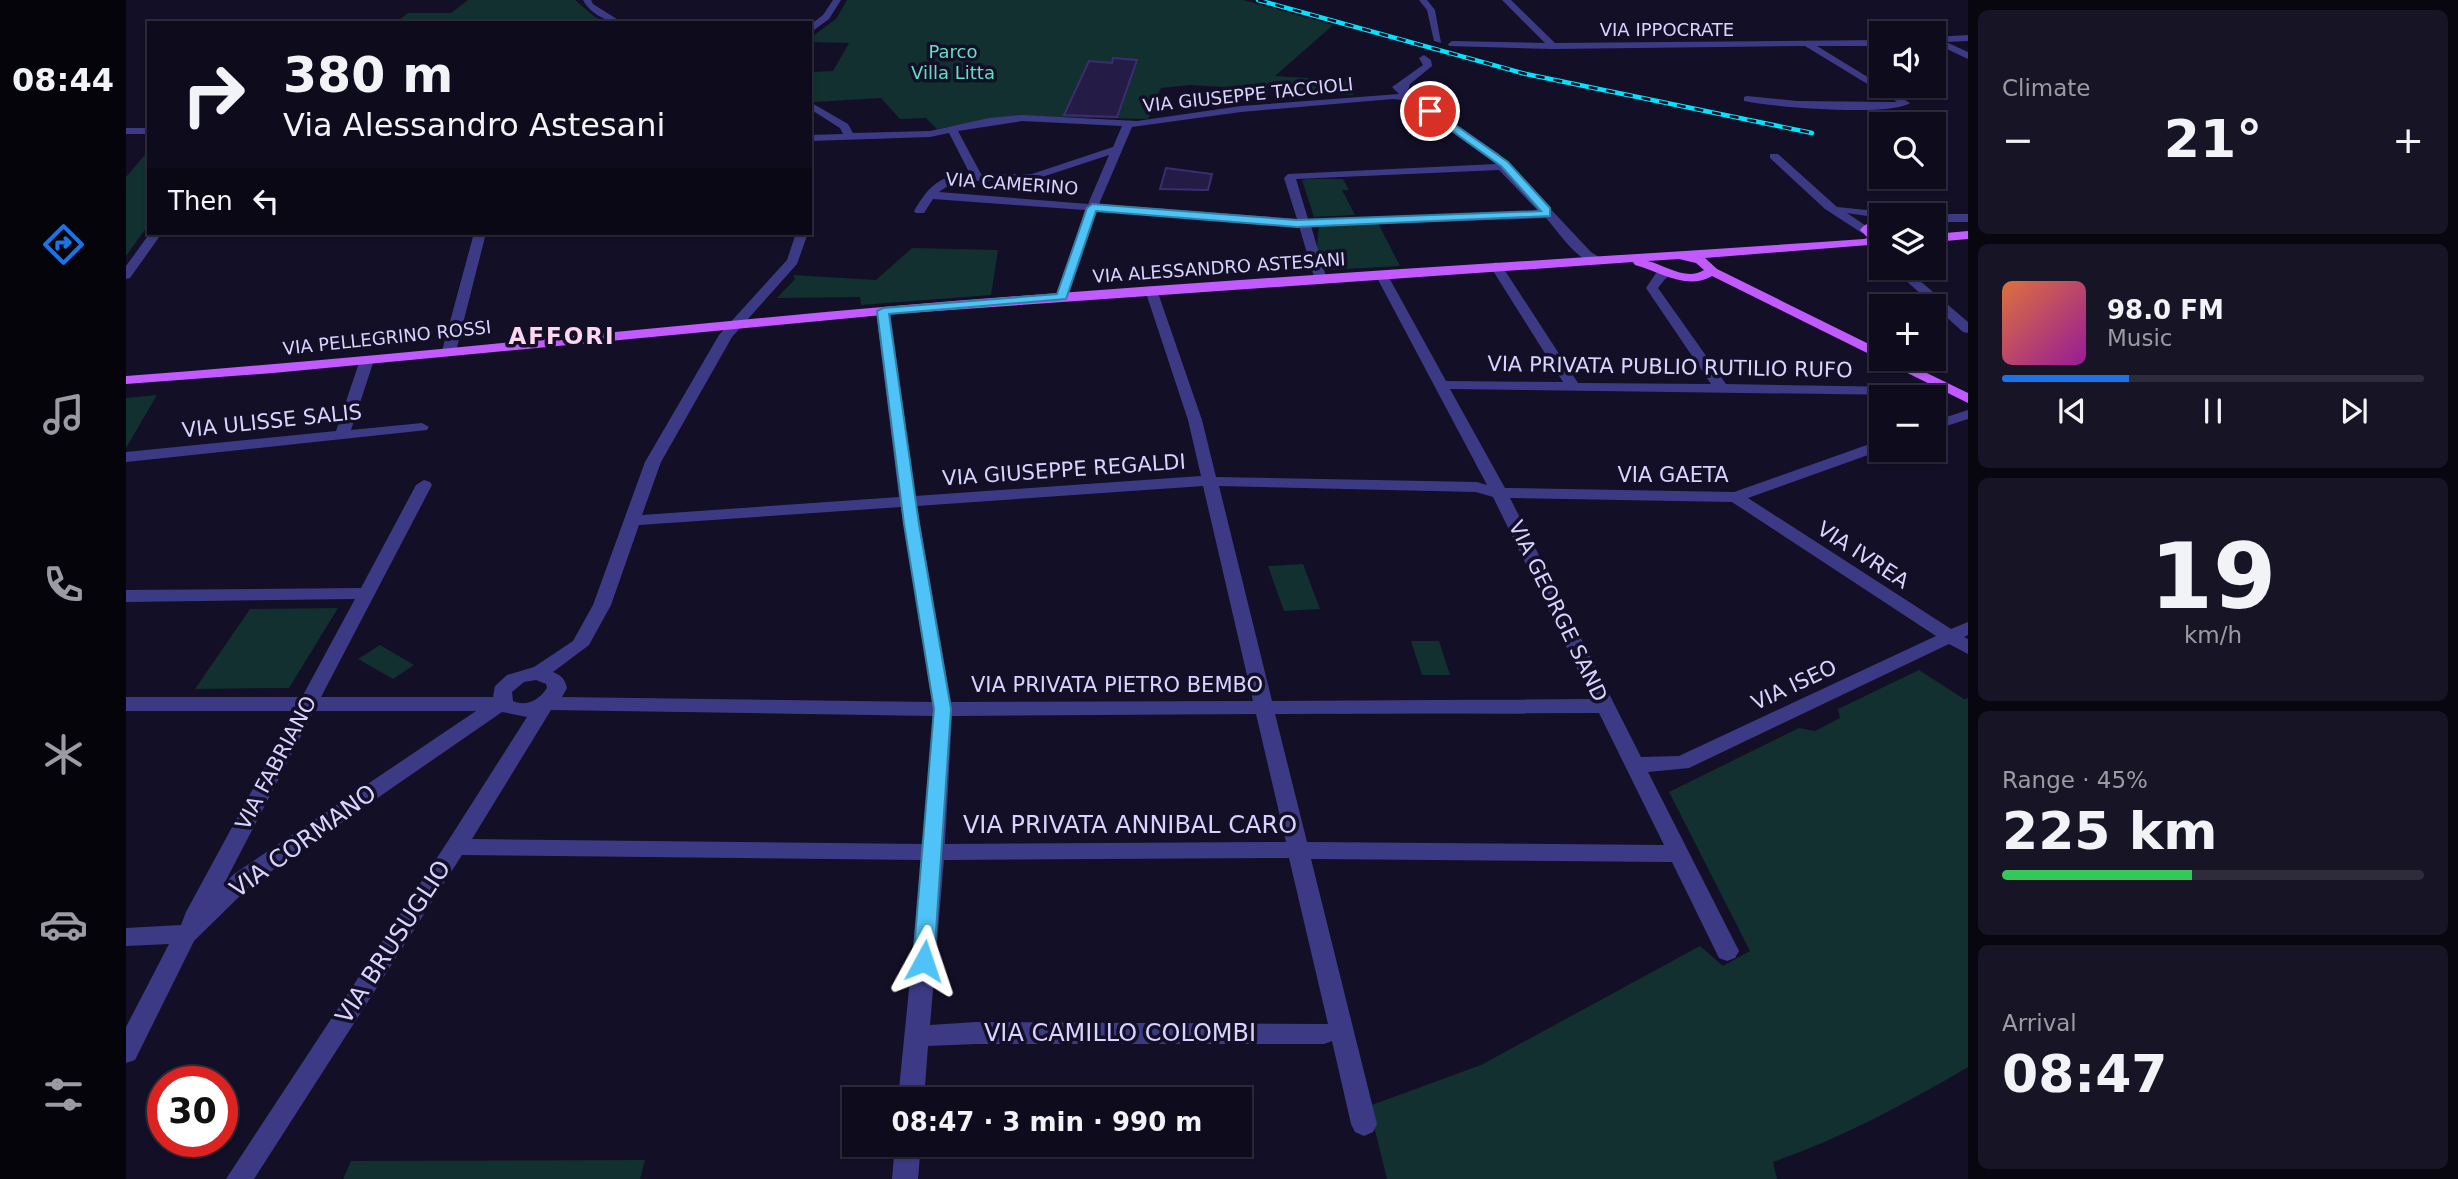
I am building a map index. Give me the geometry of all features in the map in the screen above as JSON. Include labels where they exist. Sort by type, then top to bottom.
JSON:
[{"type":"main road","points":[[1946,230],[1968,229]]},
{"type":"main road","name":"VIA ALESSANDRO ASTESANI","points":[[1662,266],[1671,255],[1851,243],[1869,236]]},
{"type":"main road","name":"VIA ALESSANDRO ASTESANI","points":[[736,324],[1152,290],[1622,258],[1662,266],[1684,277],[1707,270],[1721,252]]},
{"type":"main road","name":"VIA ALESSANDRO ASTESANI","points":[[1687,256],[1707,270]]},
{"type":"main road","points":[[1707,270],[1869,349]]},
{"type":"main road","name":"VIA PELLEGRINO ROSSI","points":[[126,380],[367,360],[736,324]]},
{"type":"main road","points":[[1912,371],[1968,399]]},
{"type":"street","points":[[587,0],[590,6],[616,21]]},
{"type":"street","points":[[812,28],[826,17],[836,0]]},
{"type":"street","points":[[1423,0],[1431,10],[1438,41]]},
{"type":"street","points":[[1507,0],[1553,46]]},
{"type":"street","points":[[1946,39],[1968,38]]},
{"type":"street","name":"VIA IPPOCRATE","points":[[1452,44],[1869,44]]},
{"type":"street","points":[[1747,99],[1797,104],[1890,107],[1905,103],[1809,45]]},
{"type":"street","points":[[1946,46],[1968,56]]},
{"type":"street","points":[[1424,58],[1428,65],[1402,90],[1495,156],[1587,255],[1595,260]]},
{"type":"street","name":"VIA GIUSEPPE TACCIOLI","points":[[1372,99],[1408,82]]},
{"type":"street","name":"VIA GIUSEPPE TACCIOLI","points":[[812,138],[909,136],[989,121],[1028,117],[1128,124],[1241,109],[1396,96],[1410,98]]},
{"type":"street","points":[[812,106],[844,127],[850,137]]},
{"type":"street","points":[[1062,297],[1092,208],[1128,124]]},
{"type":"street","points":[[952,129],[977,177]]},
{"type":"street","points":[[126,131],[147,131]]},
{"type":"street","points":[[920,211],[929,195],[942,182],[958,177],[1033,177],[1116,149]]},
{"type":"street","points":[[1774,156],[1842,217],[1869,230]]},
{"type":"street","points":[[1321,280],[1290,178],[1292,176],[1500,167],[1510,170]]},
{"type":"street","name":"VIA CAMERINO","points":[[929,195],[1305,222],[1542,215],[1546,210]]},
{"type":"street","points":[[1820,199],[1834,203],[1869,228]]},
{"type":"street","points":[[1841,209],[1869,213]]},
{"type":"street","points":[[1946,218],[1968,218]]},
{"type":"street","points":[[126,275],[155,235]]},
{"type":"street","points":[[449,351],[479,235]]},
{"type":"street","points":[[501,703],[502,691],[510,682],[521,676],[538,673],[580,645],[603,605],[653,462],[704,371],[736,324],[796,257],[802,235]]},
{"type":"street","points":[[1946,238],[1968,237]]},
{"type":"street","points":[[1496,266],[1572,385]]},
{"type":"street","points":[[1662,266],[1660,276],[1651,288],[1721,388]]},
{"type":"street","name":"VIA GEORGE SAND","points":[[1381,274],[1499,493],[1727,951]]},
{"type":"street","points":[[1912,280],[1968,329]]},
{"type":"street","points":[[1152,290],[1195,420],[1364,1124]]},
{"type":"street","points":[[883,311],[911,524],[943,709],[934,852],[913,1087]]},
{"type":"street","points":[[342,435],[367,360]]},
{"type":"street","name":"VIA PRIVATA PUBLIO RUTILIO RUFO","points":[[1439,386],[1572,385],[1869,390]]},
{"type":"street","points":[[1946,422],[1968,414]]},
{"type":"street","name":"VIA ULISSE SALIS","points":[[126,457],[422,427]]},
{"type":"street","name":"VIA GAETA","points":[[1499,493],[1736,497],[1869,449]]},
{"type":"street","name":"VIA GIUSEPPE REGALDI","points":[[631,521],[1210,481],[1477,487],[1499,493]]},
{"type":"street","name":"VIA FABRIANO","points":[[186,934],[424,485]]},
{"type":"street","name":"VIA IVREA","points":[[1736,497],[1968,648]]},
{"type":"street","points":[[126,596],[367,593]]},
{"type":"street","name":"VIA ISEO","points":[[1635,765],[1682,763],[1968,628]]},
{"type":"street","name":"VIA BRUSUGLIO","points":[[239,1179],[456,847],[545,703],[555,693],[557,684],[552,677],[538,673]]},
{"type":"street","points":[[126,704],[501,703],[521,710],[545,703]]},
{"type":"street","name":"VIA CORMANO","points":[[126,1052],[186,934],[242,880],[501,703]]},
{"type":"street","name":"VIA PRIVATA PIETRO BEMBO","points":[[545,703],[943,709],[1605,706]]},
{"type":"street","name":"VIA PRIVATA ANNIBAL CARO","points":[[456,847],[934,852],[1297,850],[1678,854]]},
{"type":"street","points":[[126,937],[186,934]]},
{"type":"street","name":"VIA CAMILLO COLOMBI","points":[[917,1036],[976,1033],[1324,1033]]},
{"type":"street","points":[[905,1179],[907,1157]]},
{"type":"green space","points":[[468,0],[575,0],[595,17],[604,21],[398,21],[408,13],[451,13]]},
{"type":"green space","name":"Parco Villa Litta","points":[[847,0],[1243,0],[1333,25],[1275,76],[1355,81],[1353,95],[1190,85],[1161,88],[1148,119],[1009,116],[937,129],[926,118],[900,119],[881,98],[812,100],[812,72],[833,71],[849,43],[812,42],[812,37],[836,19]]},
{"type":"green space","points":[[147,152],[147,227],[126,256],[126,177]]},
{"type":"green space","points":[[1343,179],[1349,190],[1342,190],[1355,215],[1314,217],[1302,180]]},
{"type":"green space","points":[[1378,223],[1400,266],[1328,270],[1317,248],[1319,225]]},
{"type":"green space","points":[[912,248],[998,250],[991,295],[861,305],[860,297],[777,298],[795,279],[793,275],[876,280]]},
{"type":"green space","points":[[157,395],[126,448],[126,398]]},
{"type":"green space","points":[[1303,564],[1320,609],[1284,611],[1268,566]]},
{"type":"green space","points":[[338,608],[289,688],[195,689],[250,609]]},
{"type":"green space","points":[[1411,641],[1439,641],[1450,675],[1422,675]]},
{"type":"green space","points":[[380,645],[414,665],[393,679],[358,659]]},
{"type":"green space","points":[[1919,670],[1964,699],[1968,698],[1968,1067],[1873,1119],[1773,1162],[1777,1179],[1387,1179],[1369,1106],[1481,1065],[1700,946],[1723,966],[1750,951],[1669,792],[1799,728],[1815,731],[1840,718],[1838,709]]},
{"type":"green space","points":[[645,1160],[640,1179],[343,1179],[351,1161]]},
{"type":"building","points":[[1113,58],[1137,60],[1117,117],[1064,115],[1089,61],[1112,63]]},
{"type":"building","points":[[1166,168],[1212,174],[1208,190],[1160,189]]},
{"type":"railway","points":[[1258,0],[1526,74],[1812,133]]},
{"type":"district","name":"AFFORI","points":[[562,336]]},
{"type":"route","points":[[924,961],[943,709],[911,524],[908,485],[883,311],[1062,297],[1092,208],[1297,223],[1546,214],[1546,210],[1520,180],[1495,156],[1430,111]]}]
